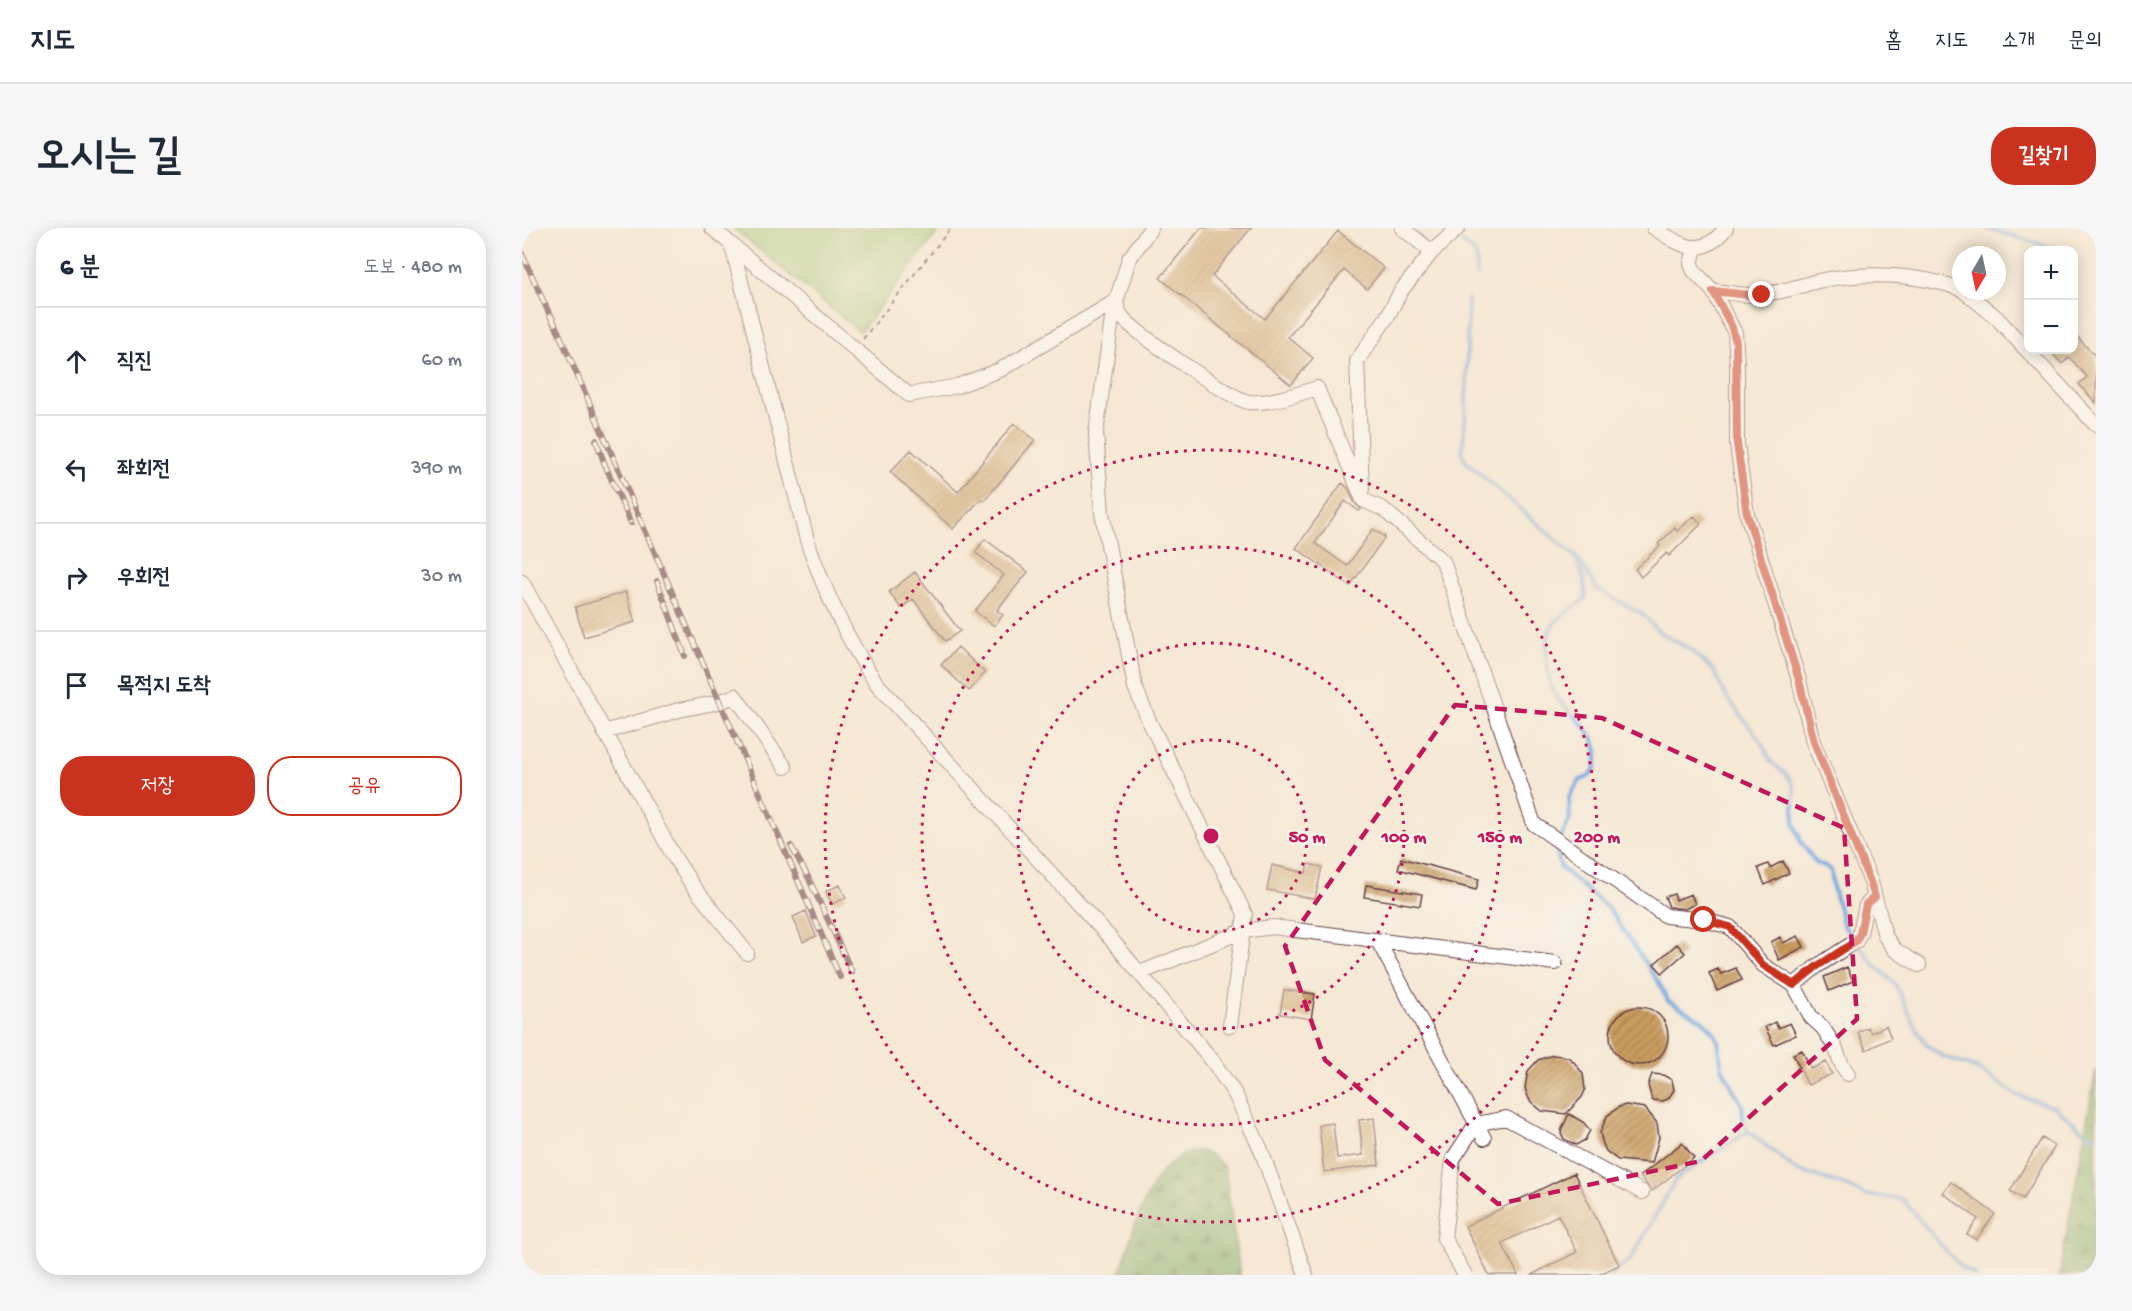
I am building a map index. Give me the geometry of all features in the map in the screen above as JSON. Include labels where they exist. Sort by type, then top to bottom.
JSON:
[{"type":"street","points":[[712,228],[909,395],[957,386],[1000,370],[1116,301]]},
{"type":"street","points":[[1151,228],[1129,259],[1116,301],[1098,418],[1096,447],[1105,531],[1135,687],[1145,712],[1244,907],[1244,931],[1230,1026]]},
{"type":"street","points":[[1402,228],[1432,252]]},
{"type":"street","points":[[1363,500],[1357,361],[1387,317],[1401,291],[1432,252],[1457,228]]},
{"type":"street","points":[[1654,228],[1675,242],[1695,249],[1711,243],[1726,228]]},
{"type":"street","points":[[732,246],[807,540],[817,570],[851,644],[868,672],[889,698],[1111,939],[1205,1051],[1235,1094],[1261,1150],[1306,1275]]},
{"type":"street","points":[[1695,249],[1691,264],[1694,271],[1713,291],[1731,325],[1736,342],[1737,444],[1747,514],[1799,680],[1814,742],[1870,882],[1882,929],[1889,943],[1919,965]]},
{"type":"street","points":[[1713,291],[1762,295],[1828,279],[1898,276],[1916,277],[1952,287]]},
{"type":"street","points":[[1975,300],[1997,318],[2096,425]]},
{"type":"street","points":[[1116,301],[1118,311],[1123,318],[1164,350],[1240,400],[1259,402],[1317,388],[1363,500],[1383,509],[1443,561],[1534,824],[1576,851],[1666,916],[1726,924],[1736,932],[1763,965],[1794,985],[1811,1017],[1823,1028],[1835,1047],[1848,1074]]},
{"type":"street","points":[[522,582],[685,875],[747,953]]},
{"type":"street","points":[[604,732],[735,696],[785,767]]},
{"type":"street","points":[[1794,985],[1816,967],[1856,941],[1866,904],[1875,897]]},
{"type":"street","points":[[1140,973],[1244,931],[1273,927],[1556,963]]},
{"type":"street","points":[[1378,941],[1484,1138]]},
{"type":"street","points":[[1465,1275],[1444,1238],[1453,1159],[1476,1124],[1506,1118],[1642,1191]]},
{"type":"path","points":[[855,350],[951,228]]},
{"type":"highlighted area","points":[[1455,705],[1602,718],[1844,828],[1857,1019],[1701,1161],[1498,1204],[1325,1060],[1285,946]]},
{"type":"green space","points":[[733,228],[941,228],[860,332]]},
{"type":"green space","points":[[2096,1069],[2096,1275],[2059,1275]]},
{"type":"green space","points":[[1197,1151],[1213,1156],[1225,1169],[1240,1275],[1119,1275],[1137,1220],[1154,1182],[1166,1167],[1180,1156]]},
{"type":"building","points":[[1201,228],[1251,228],[1212,276],[1265,319],[1338,231],[1384,268],[1367,289],[1344,270],[1288,337],[1313,358],[1291,385],[1160,278]]},
{"type":"building","points":[[2078,337],[2096,357],[2096,403],[2079,384],[2087,377],[2069,357],[2062,364],[2053,354],[2078,354]]},
{"type":"building","points":[[1014,423],[1035,440],[984,501],[981,499],[953,529],[890,472],[911,450],[958,492]]},
{"type":"building","points":[[1342,483],[1348,488],[1355,503],[1361,509],[1359,511],[1345,501],[1315,543],[1347,566],[1373,529],[1385,537],[1350,586],[1296,548]]},
{"type":"building","points":[[1694,516],[1701,524],[1669,556],[1667,553],[1641,577],[1635,569],[1660,546],[1658,544],[1675,528],[1677,531]]},
{"type":"building","points":[[985,539],[1028,572],[997,610],[1003,615],[994,626],[975,611],[1004,575],[975,552]]},
{"type":"building","points":[[915,572],[960,631],[945,641],[913,599],[901,608],[889,592]]},
{"type":"building","points":[[626,592],[635,622],[584,637],[575,607]]},
{"type":"building","points":[[958,647],[985,673],[969,691],[941,665]]},
{"type":"building","points":[[1401,858],[1479,879],[1476,890],[1398,869]]},
{"type":"building","points":[[1783,861],[1789,873],[1765,885],[1758,868],[1768,864],[1770,868]]},
{"type":"building","points":[[1308,864],[1322,867],[1315,899],[1267,890],[1272,865],[1306,873]]},
{"type":"building","points":[[840,885],[846,898],[832,904],[826,891]]},
{"type":"building","points":[[1366,885],[1422,894],[1420,906],[1364,897]]},
{"type":"building","points":[[1674,894],[1676,900],[1691,894],[1695,904],[1685,909],[1669,907],[1665,897]]},
{"type":"building","points":[[806,911],[816,936],[803,942],[793,917]]},
{"type":"building","points":[[1798,936],[1804,947],[1779,960],[1771,942],[1780,937],[1783,943]]},
{"type":"building","points":[[1677,944],[1685,953],[1662,973],[1654,964]]},
{"type":"building","points":[[1847,967],[1853,981],[1829,991],[1824,977]]},
{"type":"building","points":[[1736,968],[1742,980],[1717,991],[1709,973],[1718,969],[1721,974]]},
{"type":"building","points":[[1284,990],[1315,994],[1311,1019],[1280,1014]]},
{"type":"building","points":[[1639,1007],[1650,1009],[1663,1020],[1668,1036],[1666,1047],[1655,1060],[1639,1065],[1628,1063],[1615,1052],[1610,1036],[1612,1025],[1623,1012]]},
{"type":"building","points":[[1775,1022],[1778,1028],[1790,1023],[1796,1035],[1774,1045],[1765,1027]]},
{"type":"building","points":[[1886,1026],[1891,1038],[1866,1050],[1858,1032],[1868,1027],[1871,1033]]},
{"type":"building","points":[[1802,1050],[1811,1069],[1826,1062],[1832,1074],[1808,1085],[1793,1054]]},
{"type":"building","points":[[1553,1055],[1568,1057],[1583,1074],[1585,1090],[1582,1097],[1566,1114],[1542,1111],[1530,1101],[1525,1087],[1528,1071],[1538,1060]]},
{"type":"building","points":[[1652,1074],[1663,1075],[1672,1080],[1674,1090],[1668,1099],[1652,1100],[1648,1085]]},
{"type":"building","points":[[1626,1105],[1645,1108],[1657,1123],[1659,1138],[1652,1163],[1618,1160],[1606,1151],[1600,1133],[1607,1116]]},
{"type":"building","points":[[1569,1114],[1583,1122],[1590,1130],[1585,1140],[1576,1145],[1564,1139],[1561,1133]]},
{"type":"building","points":[[1374,1118],[1379,1165],[1324,1172],[1319,1125],[1333,1123],[1337,1158],[1363,1155],[1359,1120]]},
{"type":"building","points":[[2042,1138],[2055,1146],[2023,1199],[2010,1191]]},
{"type":"building","points":[[1682,1143],[1694,1158],[1652,1191],[1640,1176]]},
{"type":"building","points":[[1574,1173],[1619,1265],[1598,1275],[1531,1275],[1577,1252],[1558,1215],[1502,1243],[1518,1275],[1489,1275],[1465,1226]]},
{"type":"building","points":[[1951,1182],[1995,1214],[1976,1240],[1967,1234],[1978,1219],[1943,1193]]},
{"type":"waterway","points":[[1986,228],[2047,246]]},
{"type":"waterway","points":[[1462,243],[1476,256],[1476,276]]},
{"type":"waterway","points":[[1468,299],[1466,408],[1462,452],[1465,461],[1576,557],[1585,584],[1586,598],[1554,623],[1547,643],[1547,663],[1553,690],[1562,704],[1591,735],[1597,754],[1594,771],[1588,777],[1580,780],[1569,798],[1570,819],[1561,838]]},
{"type":"waterway","points":[[1578,559],[1597,589],[1642,614],[1659,632],[1691,650],[1714,671],[1725,695],[1761,741],[1771,762],[1791,781],[1794,788],[1794,822],[1801,842],[1816,863],[1831,870],[1833,888],[1844,926],[1873,963],[1895,984],[1918,1032],[1928,1046],[1944,1057],[1978,1069],[2017,1095],[2055,1107],[2086,1133],[2096,1137]]},
{"type":"waterway","points":[[1558,845],[1557,853],[1561,868],[1608,908],[1659,983],[1668,1001],[1702,1020],[1713,1031],[1718,1041],[1722,1068],[1742,1105],[1748,1131],[1796,1170],[1842,1184],[1865,1195],[1902,1199],[1962,1268],[1975,1275]]},
{"type":"waterway","points":[[1611,1275],[1631,1259],[1676,1179],[1748,1131]]},
{"type":"railway","points":[[522,254],[553,322]]},
{"type":"railway","points":[[551,315],[840,977]]},
{"type":"railway","points":[[596,440],[631,523]]},
{"type":"railway","points":[[657,581],[685,656]]},
{"type":"railway","points":[[791,846],[852,972]]},
{"type":"route","points":[[1704,920],[1726,924],[1736,932],[1763,965],[1794,985],[1816,967],[1856,941],[1866,904],[1875,897],[1814,742],[1799,680],[1747,514],[1737,444],[1736,342],[1731,325],[1713,291],[1762,295]]}]
